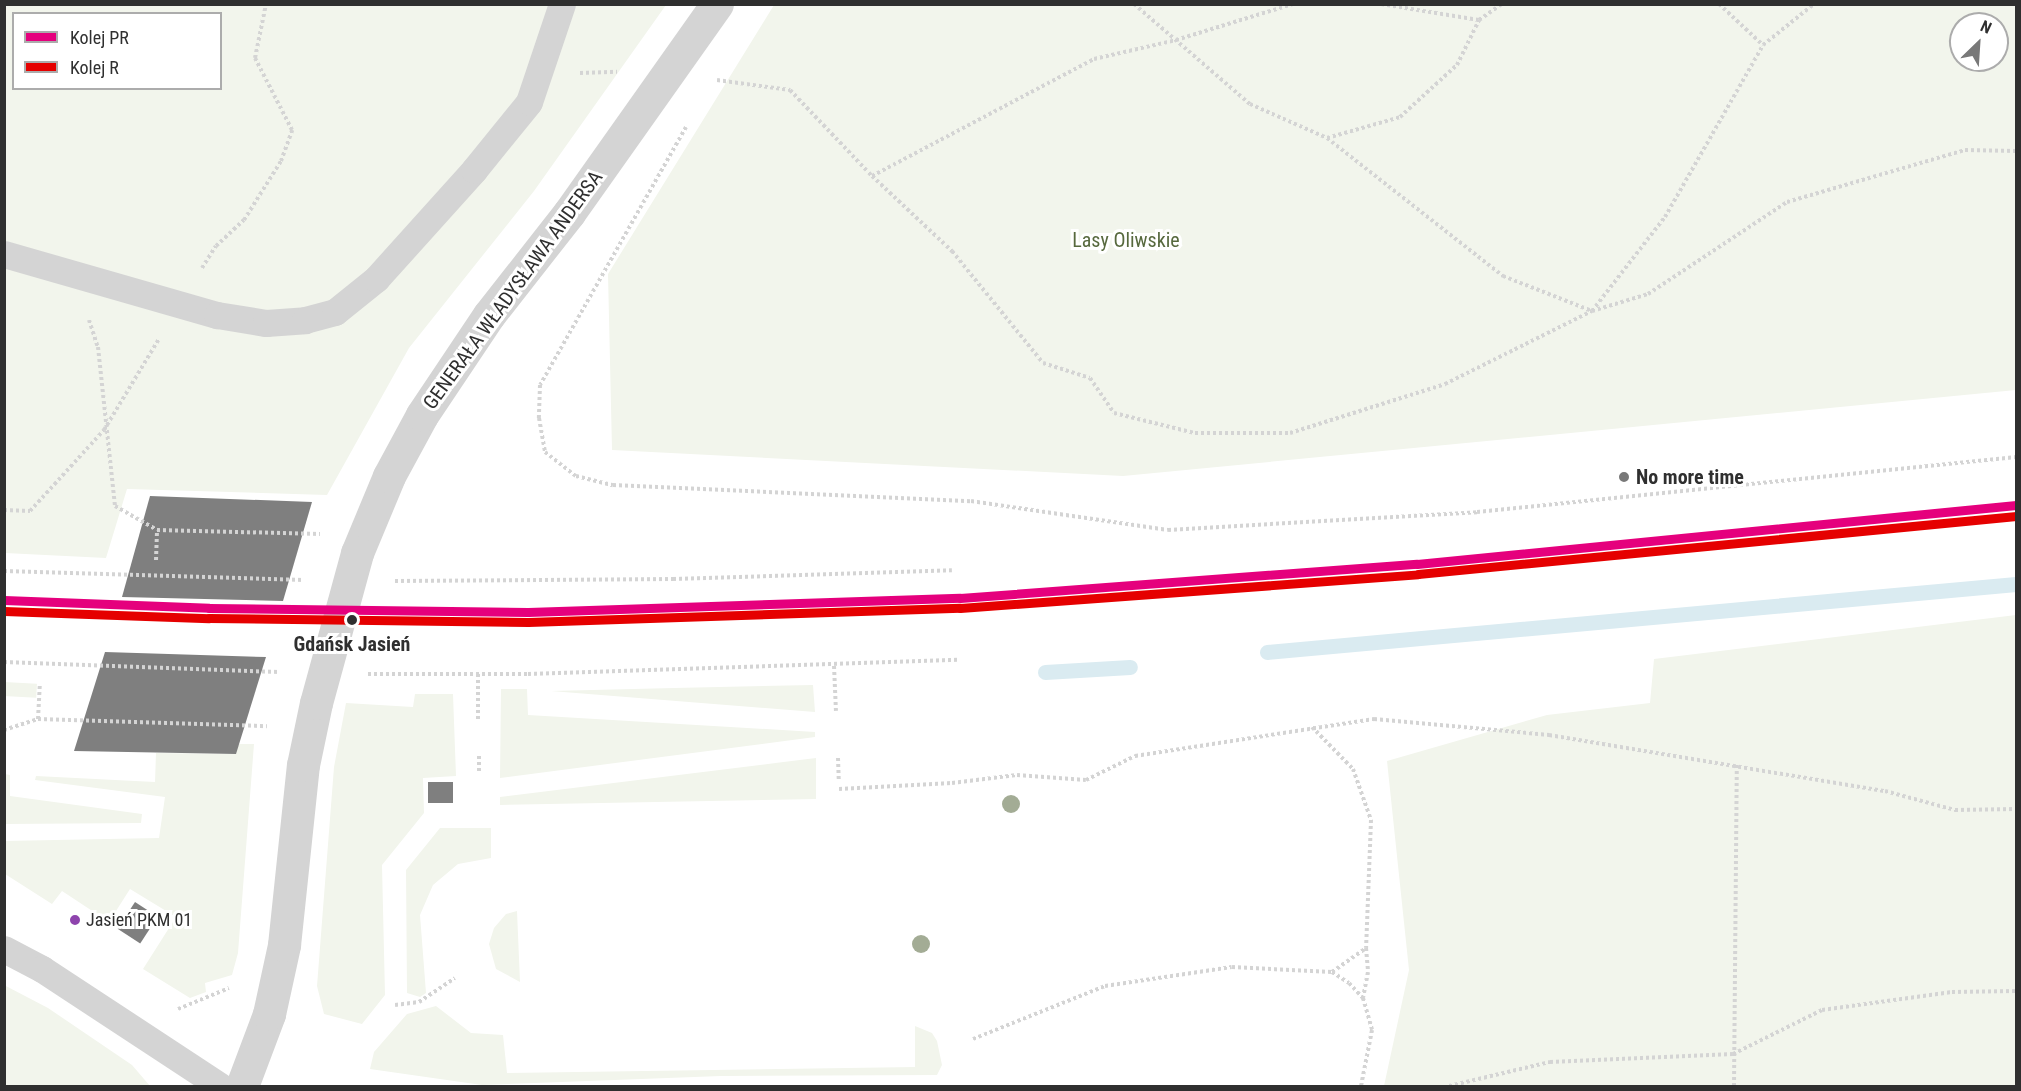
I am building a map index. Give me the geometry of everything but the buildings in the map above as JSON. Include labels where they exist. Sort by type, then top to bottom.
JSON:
[{"type":"street","name":"GENERAŁA WŁADYSŁAWA ANDERSA","points":[[242,1086],[268,1014],[284,945],[303,765],[316,703],[357,553],[389,476],[422,415],[489,315],[569,213],[714,6]]},
{"type":"lane","points":[[4,254],[180,305],[266,322],[305,321],[335,312],[376,279],[474,170],[529,102],[540,75],[562,4]]},
{"type":"lane","points":[[4,949],[42,969],[220,1086]]},
{"type":"path","points":[[4,510],[30,511],[108,424],[216,246],[250,210],[281,161],[292,130],[255,58],[266,4]]},
{"type":"path","points":[[1134,4],[1250,104],[1327,138],[1503,276],[1592,311]]},
{"type":"path","points":[[872,176],[1094,59],[1176,40],[1293,4]]},
{"type":"path","points":[[1381,4],[1479,20]]},
{"type":"path","points":[[1327,138],[1400,117],[1457,65],[1479,20],[1502,4]]},
{"type":"path","points":[[1719,4],[1763,45]]},
{"type":"path","points":[[1592,311],[1665,217],[1763,45],[1814,4]]},
{"type":"path","points":[[540,75],[668,74],[790,90],[872,176],[952,251],[1043,363],[1090,378],[1114,413],[1195,433],[1290,433],[1444,384],[1592,311],[1648,294],[1787,202],[1965,150],[2016,152]]},
{"type":"path","points":[[690,121],[540,385],[539,418],[545,452],[576,476],[613,485],[971,501],[1168,530],[1477,512],[2016,457]]},
{"type":"path","points":[[75,274],[98,348],[108,424],[115,506],[157,530],[326,534]]},
{"type":"path","points":[[156,560],[157,530]]},
{"type":"path","points":[[384,581],[662,580],[952,570]]},
{"type":"path","points":[[4,571],[315,580]]},
{"type":"path","points":[[356,674],[478,674],[834,666],[958,660]]},
{"type":"path","points":[[4,662],[287,672]]},
{"type":"path","points":[[834,666],[836,711]]},
{"type":"path","points":[[478,674],[478,719]]},
{"type":"path","points":[[38,719],[40,684]]},
{"type":"path","points":[[4,730],[38,719],[268,726]]},
{"type":"path","points":[[839,789],[952,783],[1017,775],[1086,780],[1135,756],[1312,726],[1374,719],[1549,735],[1885,791],[1955,810],[2016,809]]},
{"type":"path","points":[[1312,726],[1353,769],[1371,820],[1366,948],[1368,972],[1363,998],[1372,1030],[1361,1086]]},
{"type":"path","points":[[478,756],[478,774]]},
{"type":"path","points":[[838,758],[839,782]]},
{"type":"path","points":[[1734,1086],[1737,765]]},
{"type":"path","points":[[1332,972],[1366,948]]},
{"type":"path","points":[[973,1039],[1105,986],[1232,967],[1332,972],[1363,998]]},
{"type":"path","points":[[395,1005],[419,1002],[455,978]]},
{"type":"path","points":[[177,1009],[211,993],[241,985]]},
{"type":"path","points":[[1449,1086],[1550,1062],[1733,1054],[1822,1010],[1952,992],[2016,991]]},
{"type":"green space","points":[[4,5],[666,5],[534,191],[409,348],[327,495],[127,489],[106,558],[5,553]]},
{"type":"green space","name":"Lasy Oliwskie","points":[[774,5],[2016,5],[2016,390],[1123,476],[612,450],[608,274]]},
{"type":"green space","points":[[2016,615],[2016,1086],[1384,1086],[1409,970],[1387,761],[1547,715],[1650,703],[1654,659]]},
{"type":"green space","points":[[4,682],[37,684],[36,698],[4,696]]},
{"type":"green space","points":[[813,685],[815,712],[551,691],[674,688]]},
{"type":"green space","points":[[501,689],[527,689],[528,715],[815,732],[815,737],[500,778]]},
{"type":"green space","points":[[415,694],[453,694],[456,776],[423,778],[424,813],[382,865],[385,995],[362,1024],[324,1014],[317,986],[334,767],[346,703],[413,707]]},
{"type":"green space","points":[[239,744],[254,744],[238,953],[232,975],[205,983],[206,992],[190,998],[143,969],[176,917],[130,889],[109,922],[62,891],[52,904],[5,874],[4,841],[159,838],[165,797],[35,780],[36,776],[155,782],[156,753],[235,754]]},
{"type":"green space","points":[[816,758],[816,799],[500,805],[500,797]]},
{"type":"green space","points":[[5,774],[10,775],[10,796],[142,814],[141,823],[5,824]]},
{"type":"green space","points":[[440,828],[491,828],[491,858],[458,864],[433,885],[420,915],[426,993],[420,997],[407,993],[406,870]]},
{"type":"green space","points":[[517,911],[520,982],[496,969],[489,944],[494,928],[506,914]]},
{"type":"green space","points":[[4,985],[48,1008],[132,1065],[150,1086],[5,1086]]},
{"type":"green space","points":[[436,1006],[471,1033],[503,1035],[507,1073],[915,1067],[915,1026],[932,1033],[937,1041],[942,1065],[937,1075],[721,1076],[482,1085],[370,1069],[374,1052],[407,1014]]},
{"type":"waterway","points":[[1267,652],[2016,584]]},
{"type":"waterway","points":[[1045,672],[1130,667]]},
{"type":"rail line","name":"PR","points":[[4,600],[209,608],[528,612],[960,598],[1417,564],[2016,505]]},
{"type":"rail line","name":"R","points":[[4,611],[209,618],[528,622],[960,608],[1418,574],[2016,516]]},
{"type":"place","name":"No more time","points":[[1624,477]]},
{"type":"place","name":"Gdańsk Jasień","points":[[352,620]]},
{"type":"place","name":"Jasień PKM 01","points":[[75,920]]}]
